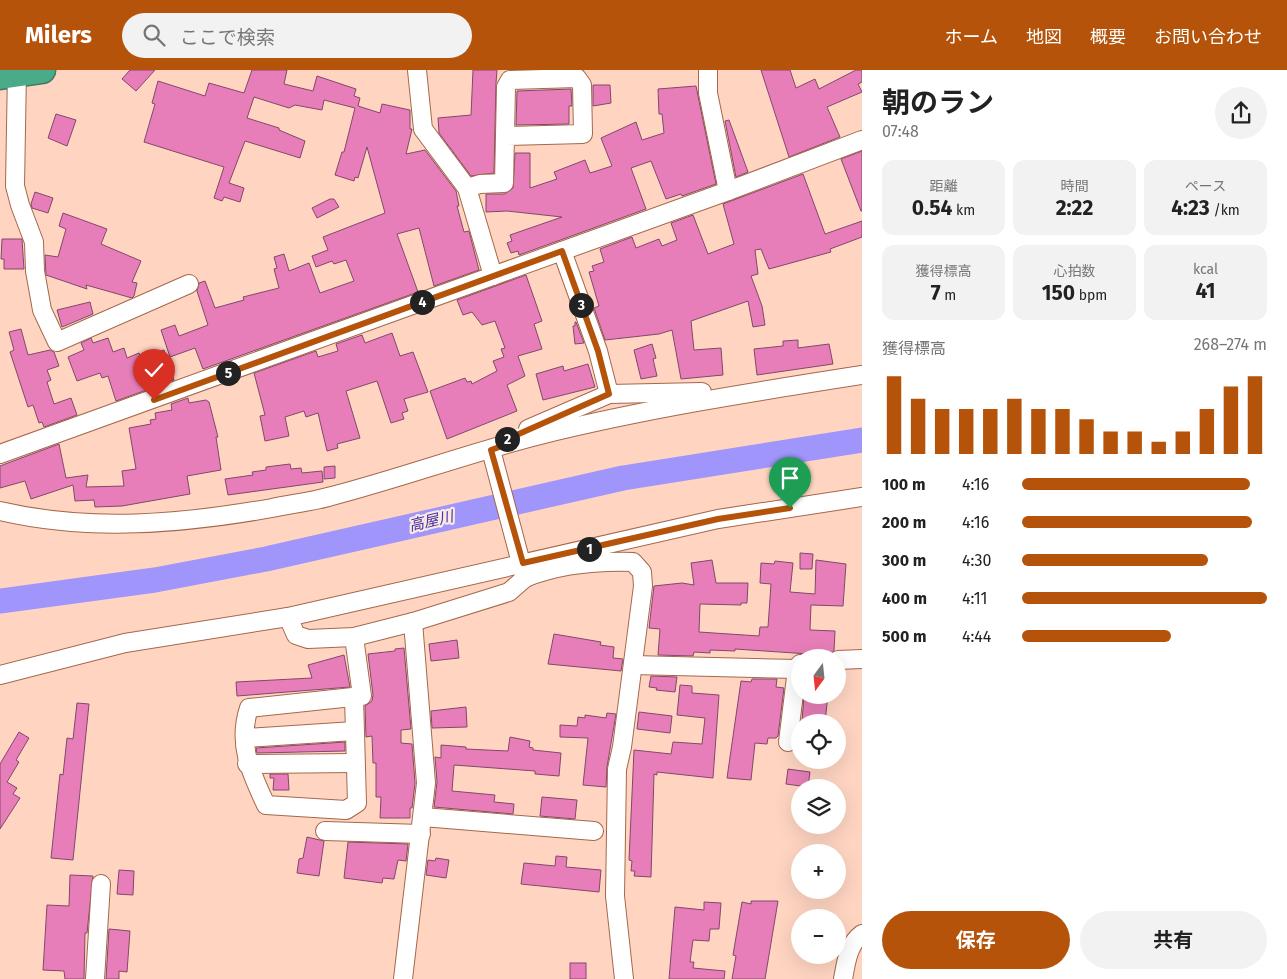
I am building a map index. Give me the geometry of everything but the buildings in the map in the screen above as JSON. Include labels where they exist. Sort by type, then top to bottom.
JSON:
[{"type":"street","points":[[417,70],[423,129],[467,188],[493,276]]},
{"type":"street","points":[[708,70],[711,116],[728,191]]},
{"type":"street","points":[[19,73],[16,186],[20,206],[34,242],[35,272],[42,310],[57,342],[189,284]]},
{"type":"street","points":[[467,188],[480,184],[504,183],[506,87],[510,80],[576,78],[582,85],[583,134],[505,136]]},
{"type":"street","points":[[0,454],[728,191],[862,140]]},
{"type":"street","points":[[562,251],[598,351],[609,394]]},
{"type":"street","points":[[0,512],[22,516],[122,525],[223,516],[327,498],[496,448],[600,421],[720,396],[862,375]]},
{"type":"street","points":[[496,448],[505,440],[609,394],[715,391],[720,396]]},
{"type":"street","points":[[288,617],[296,636],[308,639],[354,637],[413,622],[509,592],[524,571],[496,448]]},
{"type":"street","points":[[0,675],[124,643],[288,617],[524,571],[718,519],[862,497]]},
{"type":"street","points":[[524,571],[615,561],[633,562],[639,566],[642,572],[643,586],[634,665],[617,769],[616,896],[624,979]]},
{"type":"street","points":[[403,979],[426,783],[413,622]]},
{"type":"street","points":[[354,637],[362,696],[249,708],[244,723],[247,764],[266,805],[346,810],[357,803],[354,763],[354,697]]},
{"type":"street","points":[[846,660],[862,659]]},
{"type":"street","points":[[634,665],[791,666]]},
{"type":"street","points":[[788,742],[794,704]]},
{"type":"street","points":[[245,738],[354,731]]},
{"type":"street","points":[[247,764],[354,763]]},
{"type":"street","points":[[325,831],[422,825],[594,831]]},
{"type":"street","points":[[95,979],[102,884]]},
{"type":"street","points":[[843,979],[846,958],[856,939],[862,934]]},
{"type":"waterway","name":"高屋川","points":[[0,601],[155,580],[266,559],[623,478],[862,440]]},
{"type":"route","points":[[154,400],[562,251],[598,351],[609,394],[505,440],[502,446],[491,450],[523,563],[601,547],[718,519],[790,508]]}]
